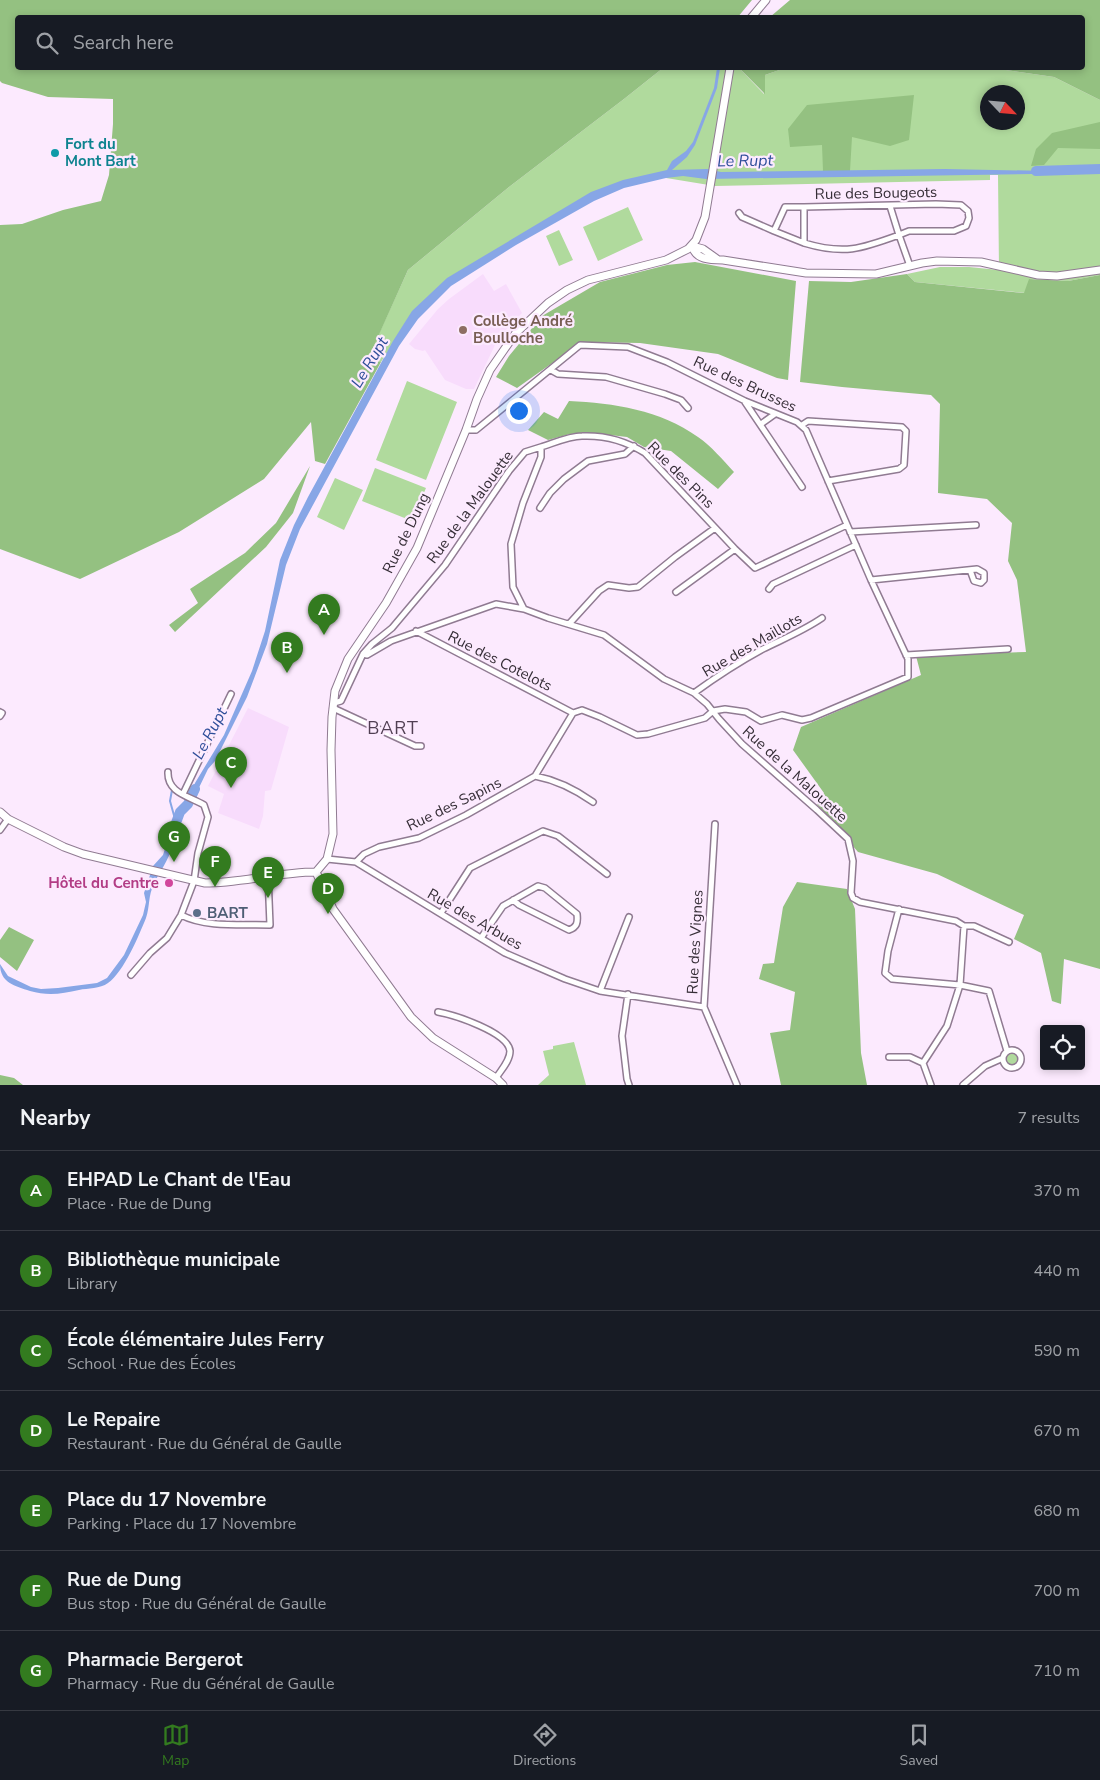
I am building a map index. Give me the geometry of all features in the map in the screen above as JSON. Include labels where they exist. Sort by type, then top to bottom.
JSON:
[{"type":"main road","points":[[754,15],[766,0]]},
{"type":"main road","points":[[730,70],[701,229],[692,246],[697,246],[712,256],[723,260],[806,273],[876,274],[937,261],[981,262],[1038,276],[1057,276],[1100,270]]},
{"type":"main road","name":"Rue de Dung","points":[[316,872],[327,859],[333,834],[331,750],[335,692],[348,659],[386,604],[417,548],[490,370],[515,334],[548,303],[567,290],[588,280],[666,260],[692,246]]},
{"type":"main road","points":[[0,812],[8,819],[64,847],[83,854],[204,883],[224,883],[268,875],[316,872],[333,909],[411,1017],[433,1038],[496,1078],[503,1085]]},
{"type":"street","name":"Rue des Bougeots","points":[[961,205],[968,211],[969,218],[966,226],[954,231],[909,231],[875,244],[850,250],[823,249],[804,243],[804,207],[890,206],[961,205]]},
{"type":"street","points":[[890,206],[910,266]]},
{"type":"street","points":[[774,232],[785,207],[804,207]]},
{"type":"street","points":[[739,213],[742,217],[774,232],[804,243]]},
{"type":"street","name":"Rue des Brusses","points":[[466,430],[476,430],[580,345],[628,347],[667,362],[745,401],[802,425],[806,430],[870,580],[908,659],[908,677],[802,720],[782,715],[761,721],[746,712],[724,709],[713,711]]},
{"type":"street","points":[[551,370],[558,374],[606,377],[681,400],[688,408]]},
{"type":"street","points":[[745,401],[802,487]]},
{"type":"street","points":[[761,424],[775,414]]},
{"type":"street","points":[[802,425],[808,421],[902,427],[906,430],[904,465],[899,469],[828,481]]},
{"type":"street","name":"Rue des Pins","points":[[541,447],[581,436],[622,440],[634,446],[645,453],[755,568],[847,525]]},
{"type":"street","points":[[540,508],[554,488],[588,461],[625,454],[634,446]]},
{"type":"street","name":"Rue de la Malouette","points":[[334,705],[341,701],[363,654],[392,628],[446,565],[509,471],[526,452],[541,447],[541,457],[522,503],[511,544],[512,587],[524,609],[604,635],[664,679],[694,693],[707,704],[718,719],[742,744],[848,839],[852,861],[851,892],[853,898],[860,902],[899,909]]},
{"type":"street","points":[[850,532],[976,525]]},
{"type":"street","points":[[569,624],[599,591],[608,585],[629,588],[638,587],[675,557],[716,528]]},
{"type":"street","points":[[770,588],[773,584],[856,545]]},
{"type":"street","points":[[676,592],[735,549]]},
{"type":"street","points":[[870,580],[970,570]]},
{"type":"street","points":[[363,654],[366,655],[391,641],[416,631],[496,604],[524,609]]},
{"type":"street","name":"Rue des Maillots","points":[[694,693],[762,650],[822,618]]},
{"type":"street","name":"Rue des Cotelots","points":[[416,631],[573,713]]},
{"type":"street","points":[[906,655],[1008,649]]},
{"type":"street","points":[[185,795],[231,694]]},
{"type":"street","points":[[334,705],[415,746],[421,746]]},
{"type":"street","points":[[573,713],[582,710],[600,716],[637,735],[648,734],[705,718],[713,711]]},
{"type":"street","points":[[0,712],[2,713],[0,716]]},
{"type":"street","name":"Rue des Sapins","points":[[356,862],[364,854],[379,847],[419,838],[466,815],[535,776],[573,713]]},
{"type":"street","points":[[131,975],[150,953],[167,938],[181,916],[194,881],[198,854],[208,817],[204,805],[172,787],[169,783],[168,772]]},
{"type":"street","points":[[535,776],[544,777],[580,792],[593,802]]},
{"type":"street","points":[[0,830],[8,819]]},
{"type":"street","name":"Rue des Vignes","points":[[715,824],[704,1007],[737,1085]]},
{"type":"street","points":[[441,913],[470,868],[543,831],[558,836],[607,874]]},
{"type":"street","name":"Rue des Arbues","points":[[327,859],[356,862],[505,953],[565,979],[600,991],[704,1007]]},
{"type":"street","points":[[181,916],[205,923],[270,925],[271,905],[268,875]]},
{"type":"street","points":[[481,938],[503,906],[513,900],[538,886],[545,888],[577,914],[578,921],[575,927],[569,930],[519,905],[513,900]]},
{"type":"street","points":[[1008,1051],[989,991],[960,985],[892,979],[885,973],[888,952],[899,909],[956,921],[964,926],[974,926],[1009,942]]},
{"type":"street","points":[[600,991],[629,918]]},
{"type":"street","points":[[923,1063],[947,1026],[960,985],[964,926]]},
{"type":"street","points":[[628,994],[622,1036],[629,1085]]},
{"type":"street","points":[[438,1012],[453,1015],[495,1034],[506,1042],[510,1052],[507,1062],[496,1078]]},
{"type":"street","points":[[963,1085],[985,1066],[1002,1058],[1008,1051],[1016,1051],[1020,1055],[1021,1061],[1018,1066],[1008,1068],[1002,1058]]},
{"type":"street","points":[[889,1057],[910,1057],[923,1063],[931,1085]]},
{"type":"shaded area","name":"Collège André Boulloche","points":[[483,274],[494,291],[506,284],[522,313],[502,334],[495,345],[474,389],[466,389],[445,380],[425,350],[415,349],[409,344],[438,309]]},
{"type":"shaded area","points":[[248,708],[289,727],[271,790],[265,791],[263,816],[259,829],[218,813],[224,794],[208,786]]},
{"type":"green space","points":[[0,0],[752,0],[740,15],[15,15],[15,70],[660,70],[509,187],[408,270],[368,359],[381,362],[325,464],[315,461],[311,422],[264,479],[179,532],[80,579],[0,549],[0,225],[22,224],[63,210],[101,201],[109,175],[113,99],[48,97],[0,81]]},
{"type":"green space","points":[[790,0],[1100,0],[1100,100],[1054,77],[1006,70],[1085,70],[1085,15],[772,15]]},
{"type":"green space","points":[[660,70],[741,70],[764,94],[765,75],[779,70],[1006,70],[1054,77],[1100,100],[1100,275],[1068,281],[1030,279],[1025,293],[915,282],[907,274],[940,267],[999,270],[998,175],[990,175],[990,180],[715,186],[660,177],[593,195],[456,276],[411,315],[381,362],[367,360],[408,270],[509,187]]},
{"type":"green space","points":[[741,70],[779,70],[765,75],[765,94]]},
{"type":"green space","points":[[914,95],[909,140],[890,146],[852,137],[850,171],[823,171],[822,145],[790,147],[788,129],[807,105]]},
{"type":"green space","points":[[1100,122],[1100,149],[1058,148],[1044,165],[1031,166],[1036,149],[1052,133]]},
{"type":"green space","points":[[628,207],[643,240],[598,261],[583,227]]},
{"type":"green space","points":[[559,230],[573,260],[559,266],[546,236]]},
{"type":"green space","points":[[695,262],[796,281],[788,380],[777,378],[718,354],[640,343],[582,342],[517,388],[496,377],[509,356],[542,316],[600,282],[667,265]]},
{"type":"green space","points":[[907,274],[915,282],[1024,293],[1029,279],[1068,281],[1100,275],[1100,969],[1064,959],[1061,1004],[1052,1001],[1041,953],[1014,939],[1024,915],[937,874],[858,852],[817,804],[824,793],[793,750],[801,727],[921,675],[916,656],[1026,652],[1017,580],[1008,561],[1012,523],[987,499],[938,493],[940,404],[931,395],[800,382],[809,281],[851,282]]},
{"type":"green space","points":[[407,381],[457,402],[426,480],[376,460]]},
{"type":"green space","points":[[569,401],[620,406],[668,420],[703,441],[734,472],[718,489],[671,451],[644,447],[627,437],[593,433],[570,434],[548,440],[528,430],[544,412],[558,419]]},
{"type":"green space","points":[[310,466],[293,513],[266,547],[175,632],[169,625],[198,603],[190,589],[245,553],[276,523]]},
{"type":"green space","points":[[375,468],[426,488],[412,521],[362,501]]},
{"type":"green space","points":[[335,478],[363,490],[344,530],[317,517]]},
{"type":"green space","points":[[797,882],[847,889],[855,909],[861,1053],[867,1085],[781,1085],[770,1033],[790,1030],[795,992],[759,979],[763,964],[774,963],[783,907]]},
{"type":"green space","points":[[9,927],[34,940],[17,971],[0,957],[0,940]]},
{"type":"green space","points":[[574,1042],[586,1085],[538,1085],[549,1075],[543,1051],[553,1049],[553,1046]]},
{"type":"green space","points":[[1012,1052],[1017,1054],[1019,1059],[1017,1064],[1012,1066],[1007,1064],[1005,1059],[1007,1054]]},
{"type":"green space","points":[[0,1075],[14,1078],[23,1085],[0,1085]]},
{"type":"water","points":[[717,70],[720,70],[717,88],[695,145],[687,157],[672,170],[707,169],[721,172],[945,169],[1049,171],[1032,174],[706,179],[683,176],[666,178],[624,188],[594,201],[516,245],[451,286],[418,319],[399,346],[300,529],[286,565],[267,644],[247,697],[194,798],[190,796],[195,783],[224,735],[252,671],[265,631],[280,560],[294,525],[393,341],[412,311],[447,278],[591,192],[623,180],[667,170],[672,161],[686,151],[693,142],[714,88]]},
{"type":"water","points":[[175,817],[181,818],[176,828],[169,857],[152,888],[146,918],[130,953],[114,978],[101,986],[54,994],[30,991],[6,980],[0,964],[8,976],[31,987],[41,989],[97,983],[107,978],[124,955],[143,915],[146,902],[144,893],[153,866],[163,855]]},
{"type":"waterway","name":"Le Rupt","points":[[1036,171],[1100,169]]},
{"type":"waterway","name":"Le Rupt","points":[[173,831],[180,812],[188,804],[195,789]]},
{"type":"waterway","points":[[172,790],[170,801],[175,819]]},
{"type":"place","name":"Fort du Mont Bart","points":[[55,153]]},
{"type":"place","name":"Collège André Boulloche","points":[[463,330]]},
{"type":"place","name":"EHPAD Le Chant de l'Eau","points":[[324,635]]},
{"type":"place","name":"Bibliothèque municipale","points":[[287,673]]},
{"type":"place","name":"École élémentaire Jules Ferry","points":[[231,788]]},
{"type":"place","name":"Pharmacie Bergerot","points":[[174,862]]},
{"type":"place","name":"Hôtel du Centre","points":[[169,883]]},
{"type":"place","name":"Rue de Dung","points":[[215,887]]},
{"type":"place","name":"Place du 17 Novembre","points":[[268,898]]},
{"type":"place","name":"BART","points":[[197,913]]},
{"type":"place","name":"Le Repaire","points":[[328,914]]},
{"type":"district","name":"BART","points":[[393,728]]}]
